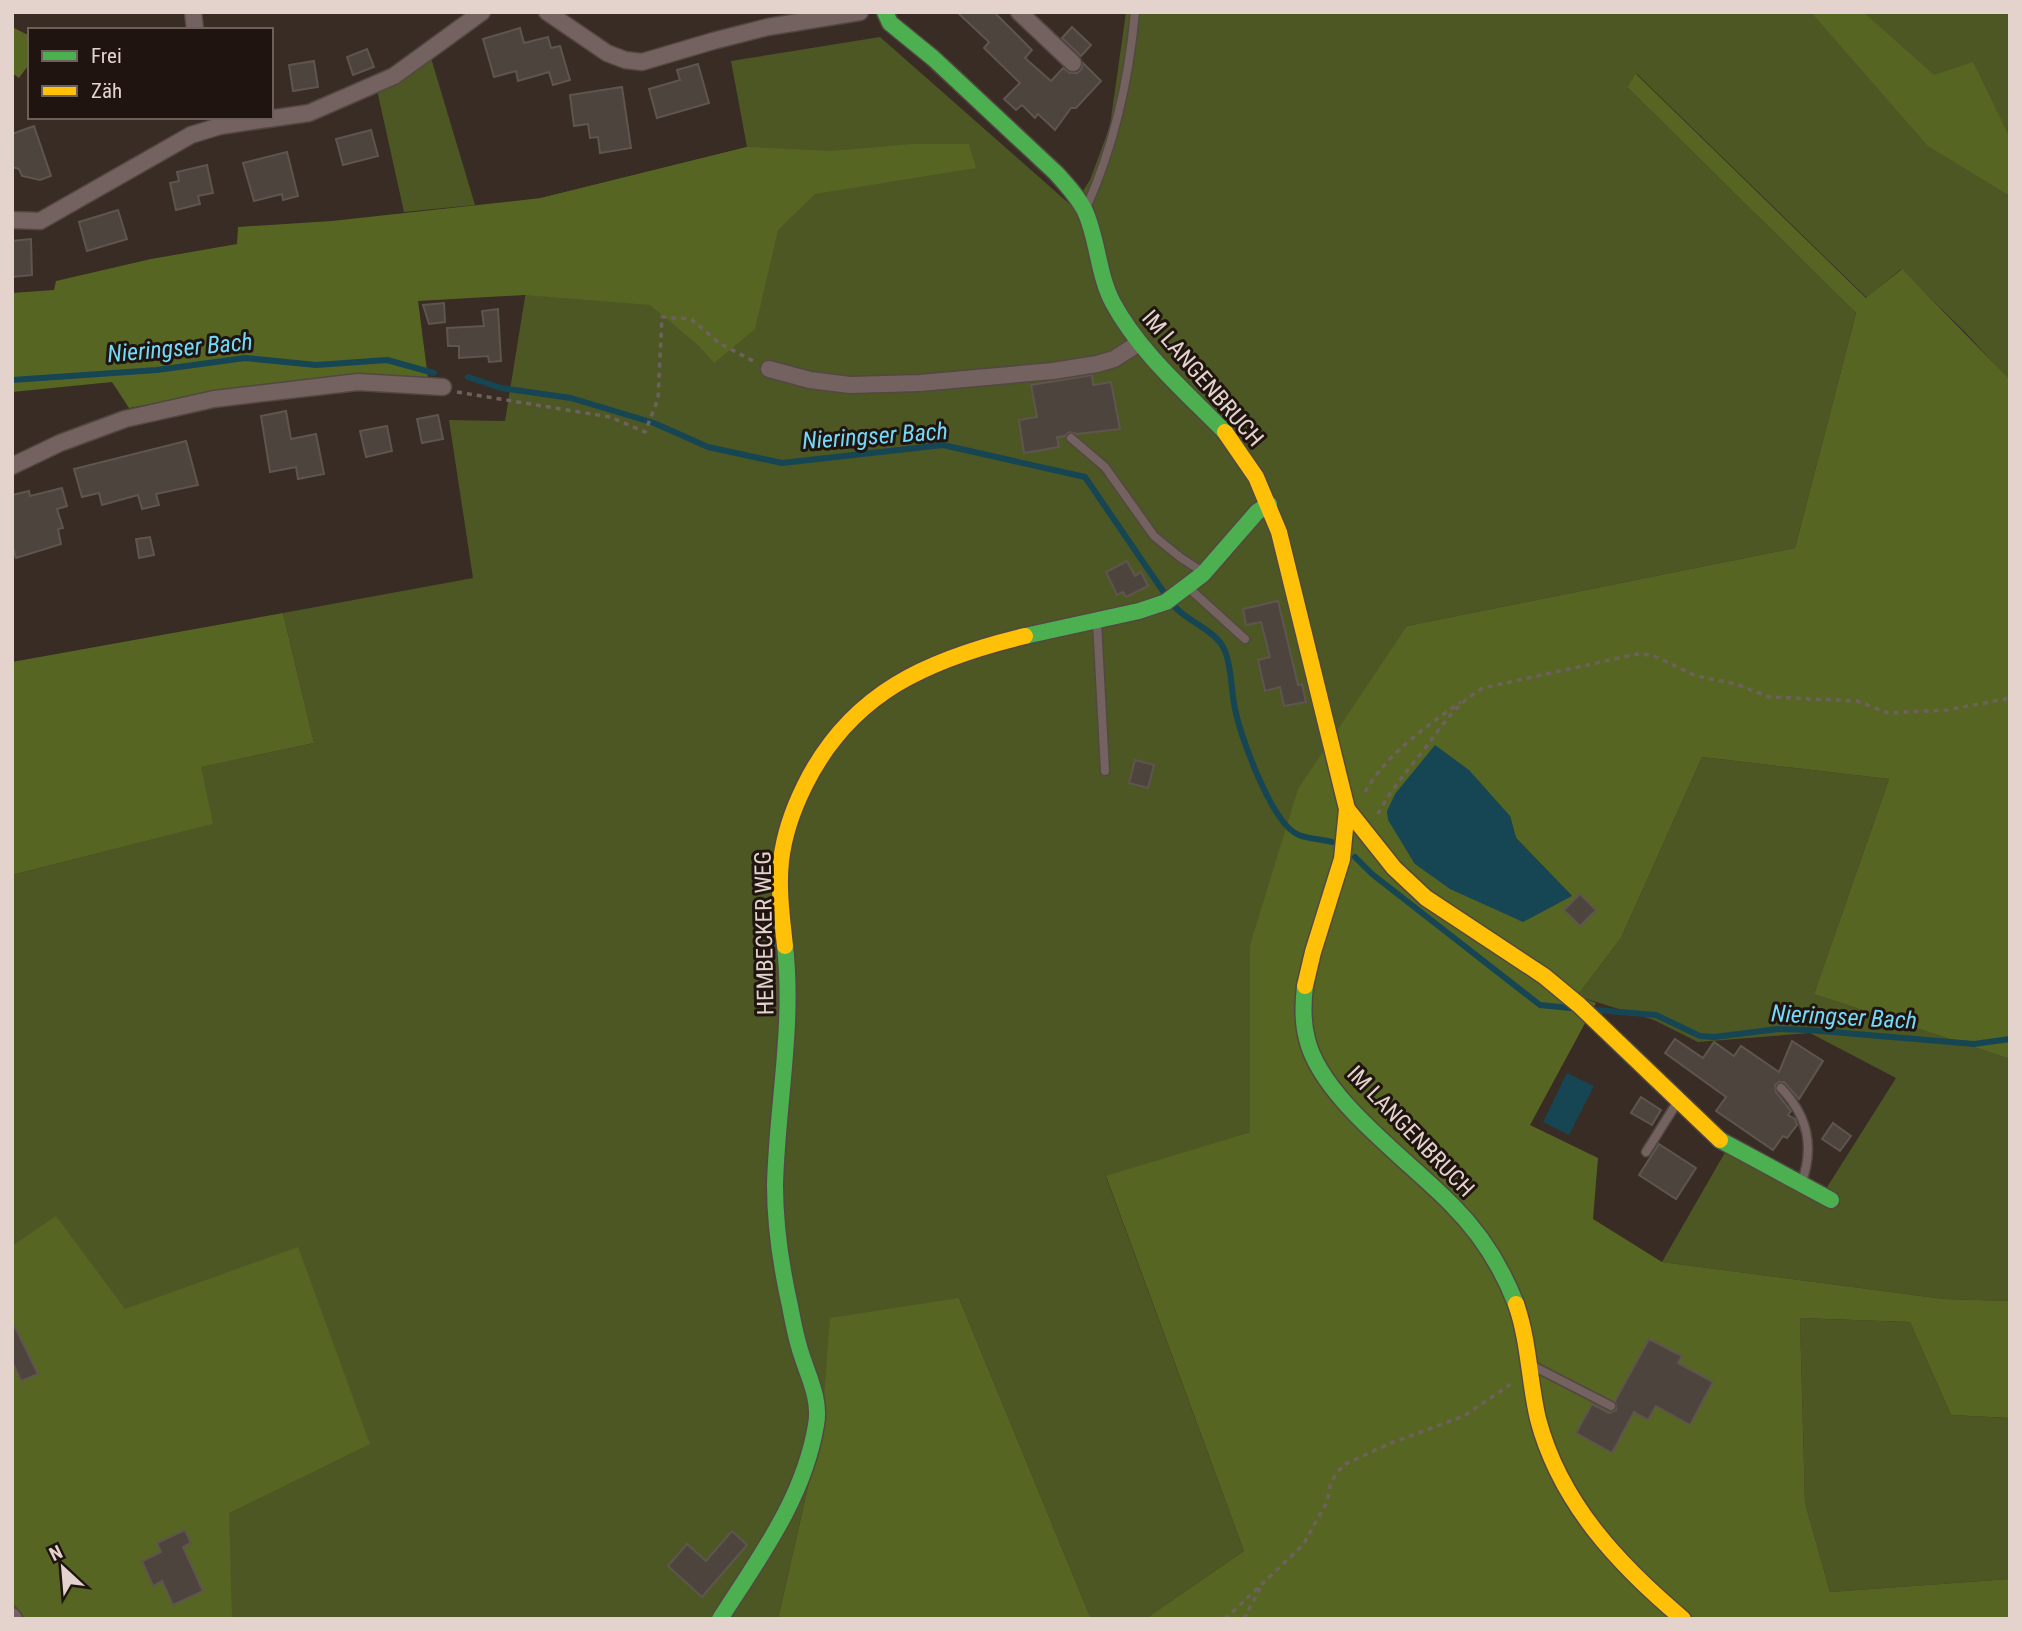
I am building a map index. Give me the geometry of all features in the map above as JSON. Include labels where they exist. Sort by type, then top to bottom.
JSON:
[{"type":"street","points":[[273,117],[309,113],[394,76],[482,12]]},
{"type":"street","points":[[547,12],[607,53],[625,60],[642,62],[768,27],[860,12]]},
{"type":"street","name":"IM LANGENBRUCH","points":[[885,12],[890,23],[933,58],[1073,192],[1085,212],[1111,299],[1124,323],[1139,343],[1230,438],[1256,477],[1279,532],[1353,805],[1368,834],[1394,867],[1426,898],[1544,976],[1579,1005],[1717,1139],[1831,1200]]},
{"type":"street","points":[[1019,12],[1073,63]]},
{"type":"street","points":[[12,220],[40,221],[191,135],[204,124],[252,119]]},
{"type":"street","points":[[769,369],[810,380],[850,385],[920,383],[1053,371],[1097,364],[1114,359],[1139,343]]},
{"type":"street","points":[[12,466],[60,443],[125,419],[214,399],[358,382],[443,387]]},
{"type":"street","name":"HEMBECKER WEG","points":[[720,1619],[793,1498],[810,1450],[817,1419],[816,1396],[792,1317],[777,1232],[777,1146],[787,1051],[789,993],[781,874],[783,848],[791,817],[805,783],[832,739],[868,702],[886,688],[911,675],[993,646],[1162,604],[1183,592],[1257,512],[1269,504]]},
{"type":"street","name":"IM LANGENBRUCH","points":[[1353,805],[1340,869],[1309,963],[1305,992],[1307,1040],[1319,1066],[1339,1094],[1441,1192],[1473,1229],[1510,1290],[1523,1326],[1533,1395],[1550,1457],[1583,1519],[1607,1550],[1648,1591],[1683,1619]]},
{"type":"lane","points":[[1085,212],[1114,136],[1132,43],[1135,12]]},
{"type":"lane","points":[[1071,438],[1105,467],[1154,536],[1203,572]]},
{"type":"lane","points":[[1183,592],[1199,600],[1245,639]]},
{"type":"lane","points":[[1097,619],[1105,771]]},
{"type":"lane","points":[[1781,1088],[1800,1111],[1808,1135],[1807,1168],[1801,1184]]},
{"type":"lane","points":[[1646,1152],[1678,1101]]},
{"type":"lane","points":[[1529,1367],[1611,1406]]},
{"type":"path","points":[[443,387],[460,393],[610,417],[645,432],[658,400],[662,317],[691,319],[719,343],[769,369]]},
{"type":"path","points":[[1353,805],[1373,778],[1427,726],[1468,696],[1483,688],[1637,653],[1652,655],[1696,676],[1736,684],[1769,697],[1857,701],[1888,713],[1947,710],[2010,698]]},
{"type":"path","points":[[1368,834],[1384,802],[1442,723],[1468,696]]},
{"type":"path","points":[[1225,1619],[1303,1545],[1327,1502],[1331,1482],[1343,1465],[1391,1443],[1464,1416],[1529,1367]]},
{"type":"path","points":[[1244,1619],[1264,1581]]},
{"type":"green space","points":[[1126,12],[2010,12],[2009,380],[1901,269],[1867,298],[1637,74],[1627,87],[1856,313],[1795,548],[1407,626],[1250,945],[1250,1132],[1106,1177],[1244,1551],[1145,1619],[1091,1619],[959,1298],[822,1425],[778,1619],[12,1619],[12,875],[212,824],[200,767],[314,743],[283,613],[473,578],[449,420],[505,421],[541,198],[747,147],[731,61],[880,37],[1073,207],[1090,180],[1110,126]]},
{"type":"green space","points":[[1811,12],[1863,12],[1934,75],[1973,62],[2010,138],[2010,196],[1928,146]]},
{"type":"green space","points":[[12,27],[28,35],[28,66],[19,78],[12,73]]},
{"type":"green space","points":[[431,58],[475,205],[404,212],[377,90]]},
{"type":"green space","points":[[1636,74],[1866,298],[1902,269],[2010,380],[2010,1059],[1814,994],[1889,779],[1702,757],[1621,938],[1577,996],[1596,1003],[1530,1125],[1598,1158],[1593,1219],[1662,1262],[1944,1299],[2010,1301],[2010,1418],[1951,1415],[1910,1322],[1800,1318],[1805,1503],[1830,1592],[2010,1579],[2010,1619],[1145,1619],[1244,1551],[1106,1176],[1250,1132],[1250,945],[1298,789],[1407,626],[1795,548],[1856,313],[1627,87]],"holes":[[[1387,811],[1510,816],[1516,838],[1572,896],[1415,864],[1389,820]]]},
{"type":"green space","points":[[913,144],[969,144],[976,168],[815,194],[778,230],[755,329],[714,363],[698,345],[650,305],[525,295],[418,301],[428,378],[228,390],[129,408],[112,382],[12,392],[12,293],[54,290],[56,281],[151,259],[237,244],[238,227],[332,221],[541,198],[747,147],[832,151]]},
{"type":"green space","points":[[283,613],[314,743],[201,767],[213,824],[12,875],[12,662]]},
{"type":"green space","points":[[1702,757],[1889,779],[1814,994],[2010,1059],[2010,1301],[1944,1299],[1662,1262],[1731,1142],[1824,1192],[1896,1078],[1810,1033],[1698,1042],[1654,1020],[1577,996],[1621,938]]},
{"type":"green space","points":[[56,1216],[125,1309],[298,1247],[370,1444],[229,1513],[232,1619],[26,1619],[12,1601],[12,1246]]},
{"type":"green space","points":[[959,1298],[1091,1619],[778,1619],[822,1425],[830,1318]]},
{"type":"green space","points":[[1800,1318],[1910,1322],[1951,1415],[2010,1418],[2010,1579],[1830,1592],[1805,1503]]},
{"type":"water","points":[[1435,745],[1469,770],[1510,816],[1516,838],[1572,896],[1523,922],[1450,889],[1415,864],[1388,820],[1387,811],[1395,794]]},
{"type":"water","points":[[1567,1073],[1594,1086],[1569,1135],[1543,1122]]},
{"type":"building","points":[[957,12],[994,12],[1032,50],[1025,58],[1051,81],[1063,68],[1070,73],[1077,73],[1083,63],[1101,81],[1076,108],[1071,108],[1055,130],[1038,114],[1035,118],[1022,105],[1016,110],[1004,99],[1020,83],[984,48],[989,42]]},
{"type":"building","points":[[1072,27],[1091,45],[1081,56],[1062,38]]},
{"type":"building","points":[[520,28],[524,43],[548,37],[551,48],[560,46],[570,80],[553,85],[549,72],[518,81],[516,71],[494,77],[483,39]]},
{"type":"building","points":[[367,49],[374,67],[353,75],[347,57]]},
{"type":"building","points":[[314,61],[318,87],[293,91],[289,65]]},
{"type":"building","points":[[698,64],[709,103],[657,118],[649,89],[680,80],[677,70]]},
{"type":"building","points":[[622,87],[631,148],[600,153],[598,137],[590,138],[588,124],[574,126],[570,95]]},
{"type":"building","points":[[34,126],[51,176],[40,180],[22,176],[19,169],[12,167],[12,134]]},
{"type":"building","points":[[371,130],[378,156],[343,165],[336,139]]},
{"type":"building","points":[[287,152],[298,196],[283,200],[282,194],[254,201],[243,163]]},
{"type":"building","points":[[207,165],[213,193],[198,196],[200,204],[176,210],[170,183],[179,181],[177,172]]},
{"type":"building","points":[[118,210],[127,239],[87,251],[79,222]]},
{"type":"building","points":[[31,239],[32,275],[12,277],[12,241]]},
{"type":"building","points":[[444,303],[445,322],[429,324],[423,305]]},
{"type":"building","points":[[498,309],[501,361],[489,362],[488,356],[459,358],[459,346],[448,346],[447,328],[484,326],[482,311]]},
{"type":"building","points":[[1092,375],[1093,385],[1111,382],[1120,429],[1077,434],[1069,432],[1065,436],[1057,437],[1059,447],[1024,453],[1019,420],[1037,417],[1031,385]]},
{"type":"building","points":[[286,411],[291,439],[316,434],[324,474],[298,479],[296,467],[270,472],[261,416]]},
{"type":"building","points":[[438,415],[443,439],[422,443],[417,419]]},
{"type":"building","points":[[387,426],[392,451],[366,457],[360,431]]},
{"type":"building","points":[[186,441],[198,485],[156,494],[159,505],[142,509],[138,495],[102,505],[99,493],[82,497],[74,469]]},
{"type":"building","points":[[62,488],[67,506],[57,509],[63,528],[58,529],[61,544],[16,558],[12,544],[12,495],[29,491],[30,496]]},
{"type":"building","points":[[150,537],[154,555],[139,558],[136,539]]},
{"type":"building","points":[[1127,561],[1135,576],[1141,572],[1148,586],[1126,597],[1123,592],[1117,595],[1106,572]]},
{"type":"building","points":[[1278,601],[1298,685],[1302,684],[1306,702],[1284,706],[1280,687],[1265,691],[1258,660],[1270,657],[1261,622],[1246,625],[1243,609]]},
{"type":"building","points":[[1135,760],[1154,765],[1148,788],[1129,783]]},
{"type":"building","points":[[1580,894],[1596,910],[1580,926],[1564,910]]},
{"type":"building","points":[[1675,1039],[1703,1058],[1714,1042],[1734,1056],[1741,1046],[1779,1072],[1792,1041],[1823,1061],[1799,1099],[1784,1082],[1775,1085],[1776,1092],[1791,1111],[1788,1115],[1795,1119],[1797,1125],[1787,1138],[1783,1136],[1773,1150],[1716,1111],[1726,1097],[1665,1053]]},
{"type":"building","points":[[1641,1097],[1661,1110],[1652,1125],[1631,1113]]},
{"type":"building","points":[[1833,1123],[1851,1136],[1840,1151],[1822,1139]]},
{"type":"building","points":[[1659,1144],[1696,1168],[1676,1199],[1639,1175]]},
{"type":"building","points":[[12,1321],[38,1374],[21,1381],[12,1361]]},
{"type":"building","points":[[1649,1339],[1682,1356],[1678,1363],[1713,1382],[1690,1425],[1656,1406],[1648,1420],[1634,1412],[1612,1453],[1576,1433],[1592,1404],[1609,1413],[1616,1410],[1615,1401]]},
{"type":"building","points":[[185,1530],[191,1543],[183,1547],[203,1591],[173,1605],[162,1581],[153,1586],[142,1561],[161,1552],[157,1543]]},
{"type":"building","points":[[732,1531],[747,1545],[702,1597],[668,1566],[687,1544],[706,1561]]},
{"type":"waterway","name":"Nieringser Bach","points":[[12,380],[157,370],[245,358],[316,365],[387,360],[434,373]]},
{"type":"waterway","name":"Nieringser Bach","points":[[468,377],[501,388],[571,398],[654,423],[708,447],[782,463],[943,445],[1085,477],[1167,597]]},
{"type":"waterway","name":"Nieringser Bach","points":[[1173,605],[1215,637],[1225,651],[1243,738],[1267,795],[1285,825],[1299,835],[1332,842]]},
{"type":"waterway","name":"Nieringser Bach","points":[[1355,857],[1372,874],[1540,1005],[1570,1008]]},
{"type":"waterway","name":"Nieringser Bach","points":[[1595,1010],[1656,1015],[1700,1036],[1714,1037],[1778,1029],[1974,1044],[2010,1039]]},
{"type":"traffic: fast","points":[[885,12],[890,23],[933,58],[1072,191],[1085,211],[1108,292],[1124,321],[1164,371],[1225,432]]},
{"type":"traffic: fast","points":[[1025,636],[1139,611],[1166,602],[1203,574],[1257,512],[1269,504]]},
{"type":"traffic: fast","points":[[720,1619],[791,1502],[810,1452],[817,1416],[813,1388],[793,1324],[776,1216],[776,1155],[788,1006],[785,946]]},
{"type":"traffic: fast","points":[[1305,986],[1303,1012],[1307,1039],[1316,1062],[1330,1084],[1369,1128],[1463,1216],[1489,1252],[1516,1304]]},
{"type":"traffic: fast","points":[[1720,1140],[1831,1200]]},
{"type":"traffic: slow","points":[[1225,432],[1256,477],[1279,532],[1347,809],[1342,859],[1305,986]]},
{"type":"traffic: slow","points":[[785,946],[780,882],[784,842],[805,785],[824,753],[845,726],[896,684],[957,656],[1025,636]]},
{"type":"traffic: slow","points":[[1347,809],[1394,868],[1426,898],[1544,976],[1579,1005],[1720,1140]]},
{"type":"traffic: slow","points":[[1516,1304],[1524,1332],[1538,1419],[1561,1478],[1577,1505],[1615,1554],[1636,1577],[1683,1619]]}]
